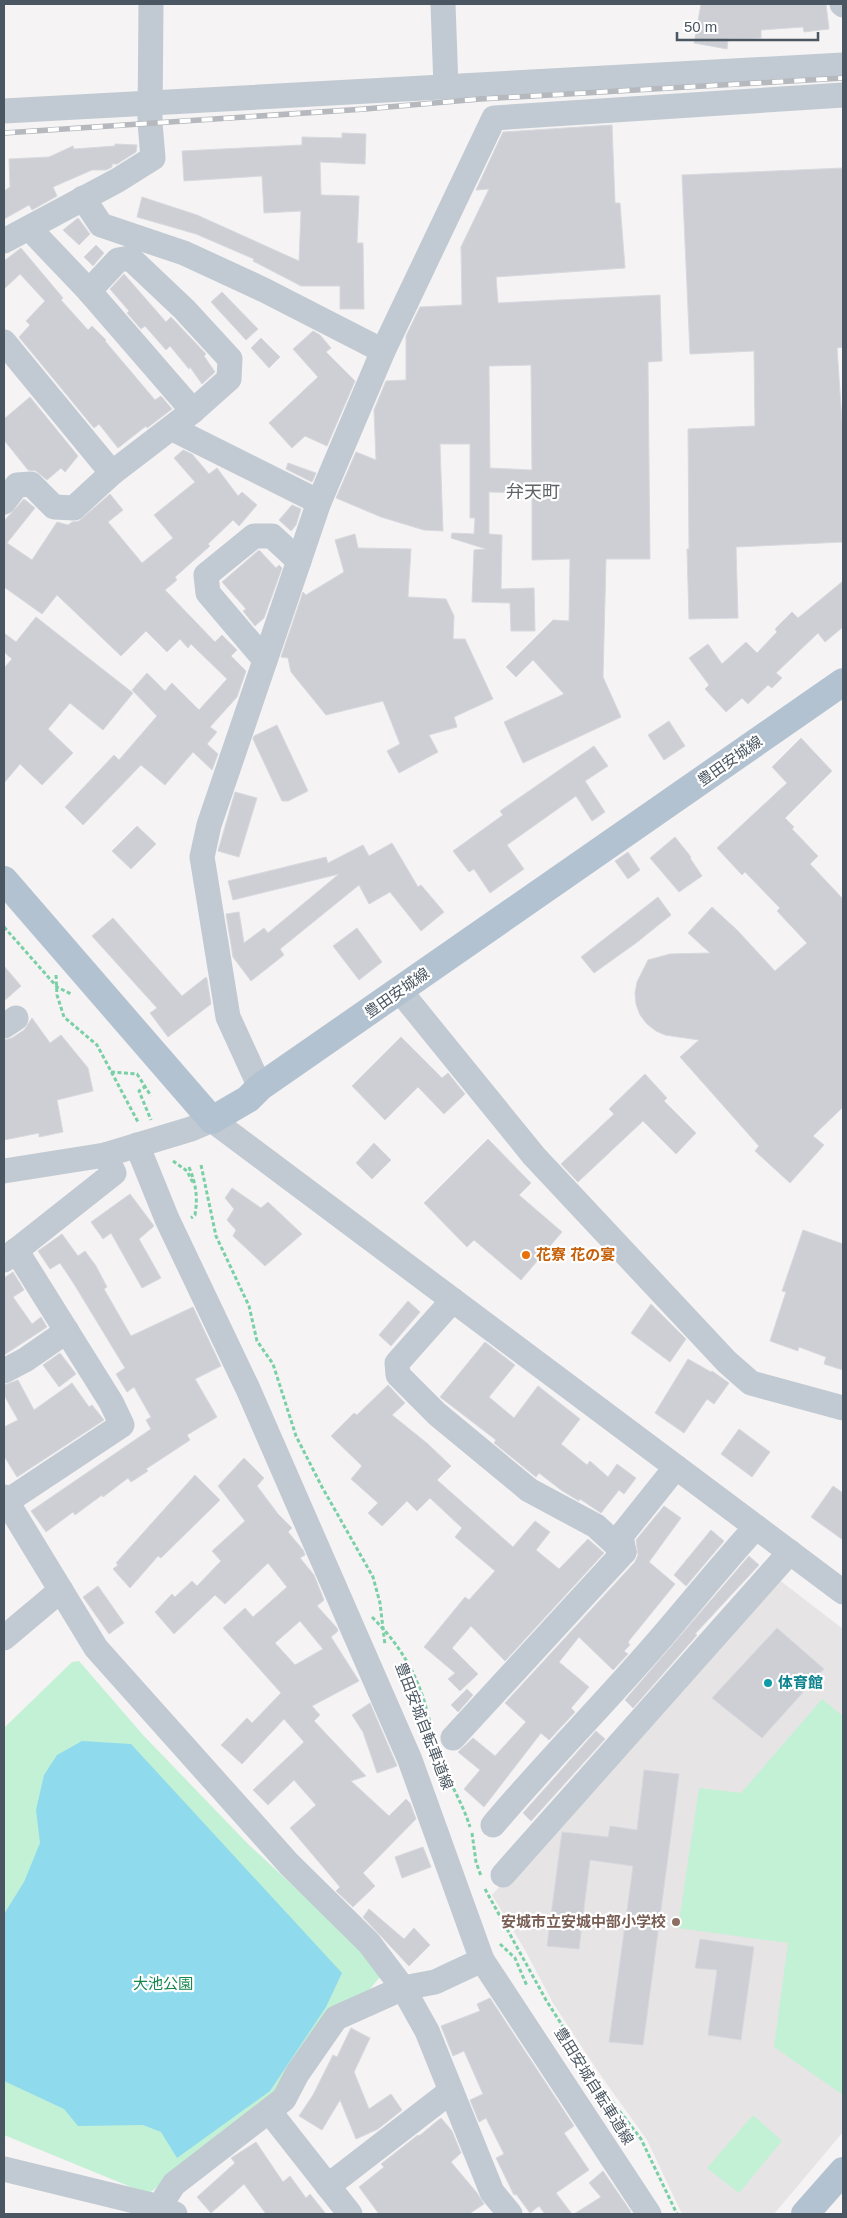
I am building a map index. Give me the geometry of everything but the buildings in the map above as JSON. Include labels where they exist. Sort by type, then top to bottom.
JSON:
[{"type":"main road","name":"豊田安城線","points":[[212,1120],[248,1099],[260,1088],[843,682]]},
{"type":"main road","points":[[4,880],[212,1120]]},
{"type":"main road","points":[[805,2214],[843,2171]]},
{"type":"street","points":[[4,241],[118,180],[153,158],[150,102],[151,4]]},
{"type":"street","points":[[443,4],[446,87]]},
{"type":"street","points":[[4,111],[843,66]]},
{"type":"street","points":[[260,1088],[228,1017],[202,857],[209,826],[319,502],[383,351],[494,118],[843,95]]},
{"type":"street","points":[[83,198],[101,225],[184,253],[264,290],[383,351]]},
{"type":"street","points":[[29,228],[89,291],[192,411]]},
{"type":"street","points":[[4,502],[17,485],[31,484],[54,507],[74,508],[112,473],[171,428],[230,379],[230,359],[184,309],[130,258],[118,260],[89,291]]},
{"type":"street","points":[[4,342],[112,473]]},
{"type":"street","points":[[171,428],[319,502]]},
{"type":"street","points":[[265,660],[208,593],[206,575],[254,536],[272,536],[299,561]]},
{"type":"street","points":[[400,991],[534,1156],[727,1362],[752,1383],[843,1408]]},
{"type":"street","points":[[4,1171],[106,1155],[138,1135],[191,1129],[212,1120],[843,1592]]},
{"type":"street","points":[[138,1135],[167,1219],[248,1389],[410,1760],[482,1960],[649,2214]]},
{"type":"street","points":[[106,1155],[114,1174],[10,1255],[67,1331],[111,1402],[122,1425],[5,1500],[96,1648],[289,1864],[369,1942],[403,1988],[427,2031],[492,2192],[510,2214]]},
{"type":"street","points":[[453,1300],[397,1363],[398,1376],[437,1414],[529,1490],[596,1526],[624,1552]]},
{"type":"street","points":[[4,1371],[25,1360],[67,1331]]},
{"type":"street","points":[[624,1552],[621,1536],[676,1467]]},
{"type":"street","points":[[493,1825],[547,1762],[661,1638],[713,1574],[756,1527]]},
{"type":"street","points":[[441,1741],[624,1552]]},
{"type":"street","points":[[495,1884],[790,1552]]},
{"type":"street","points":[[4,1638],[60,1590]]},
{"type":"street","points":[[4,2169],[167,2211],[174,2184],[284,2099],[297,2074],[336,2018],[403,1988],[435,1982],[482,1960]]},
{"type":"street","points":[[328,2186],[451,2091]]},
{"type":"street","points":[[269,2111],[350,2214]]},
{"type":"path","points":[[57,987],[56,995],[64,1017],[97,1045],[138,1135]]},
{"type":"path","points":[[110,1072],[137,1074],[151,1096]]},
{"type":"path","points":[[146,1086],[139,1091],[152,1121]]},
{"type":"path","points":[[173,1161],[187,1171],[192,1181],[195,1180]]},
{"type":"path","name":"豊田安城自転車道線","points":[[201,1165],[216,1236],[249,1306],[257,1341],[273,1364],[296,1436],[322,1487],[373,1577],[380,1603],[385,1647]]},
{"type":"path","points":[[187,1221],[195,1215],[198,1198],[195,1180],[189,1167]]},
{"type":"path","points":[[366,1611],[383,1628],[409,1660],[441,1741],[445,1775],[467,1816],[473,1834],[476,1862],[495,1884],[546,2000],[604,2091],[641,2139],[677,2214]]},
{"type":"path","points":[[465,1914],[495,1884]]},
{"type":"path","points":[[495,1939],[515,1958],[528,1988]]},
{"type":"shaded area","name":"安城市立安城中部小学校","points":[[778,1579],[843,1629],[843,2132],[774,2214],[682,2214],[647,2140],[599,2073],[553,2003],[525,1950],[492,1895]]},
{"type":"green space","name":"大池公園","points":[[79,1661],[143,1735],[248,1844],[385,1971],[283,2093],[148,2194],[4,2135],[4,1728],[72,1662]]},
{"type":"green space","points":[[822,1699],[843,1716],[843,2095],[774,2047],[788,1943],[678,1928],[699,1788],[741,1793]]},
{"type":"green space","points":[[753,2115],[782,2141],[739,2193],[707,2168]]},
{"type":"water","name":"大池公園","points":[[82,1741],[131,1744],[342,1973],[326,2007],[270,2091],[177,2158],[161,2132],[143,2125],[78,2126],[64,2109],[4,2081],[4,1914],[24,1882],[40,1843],[36,1810],[44,1775],[57,1755]]},
{"type":"railway","points":[[4,133],[365,109],[480,99],[843,78]]},
{"type":"place","name":"花寮 花の宴","points":[[526,1255]]},
{"type":"place","name":"体育館","points":[[768,1683]]},
{"type":"place","name":"安城市立安城中部小学校","points":[[676,1922]]},
{"type":"district","name":"弁天町","points":[[533,492]]}]
